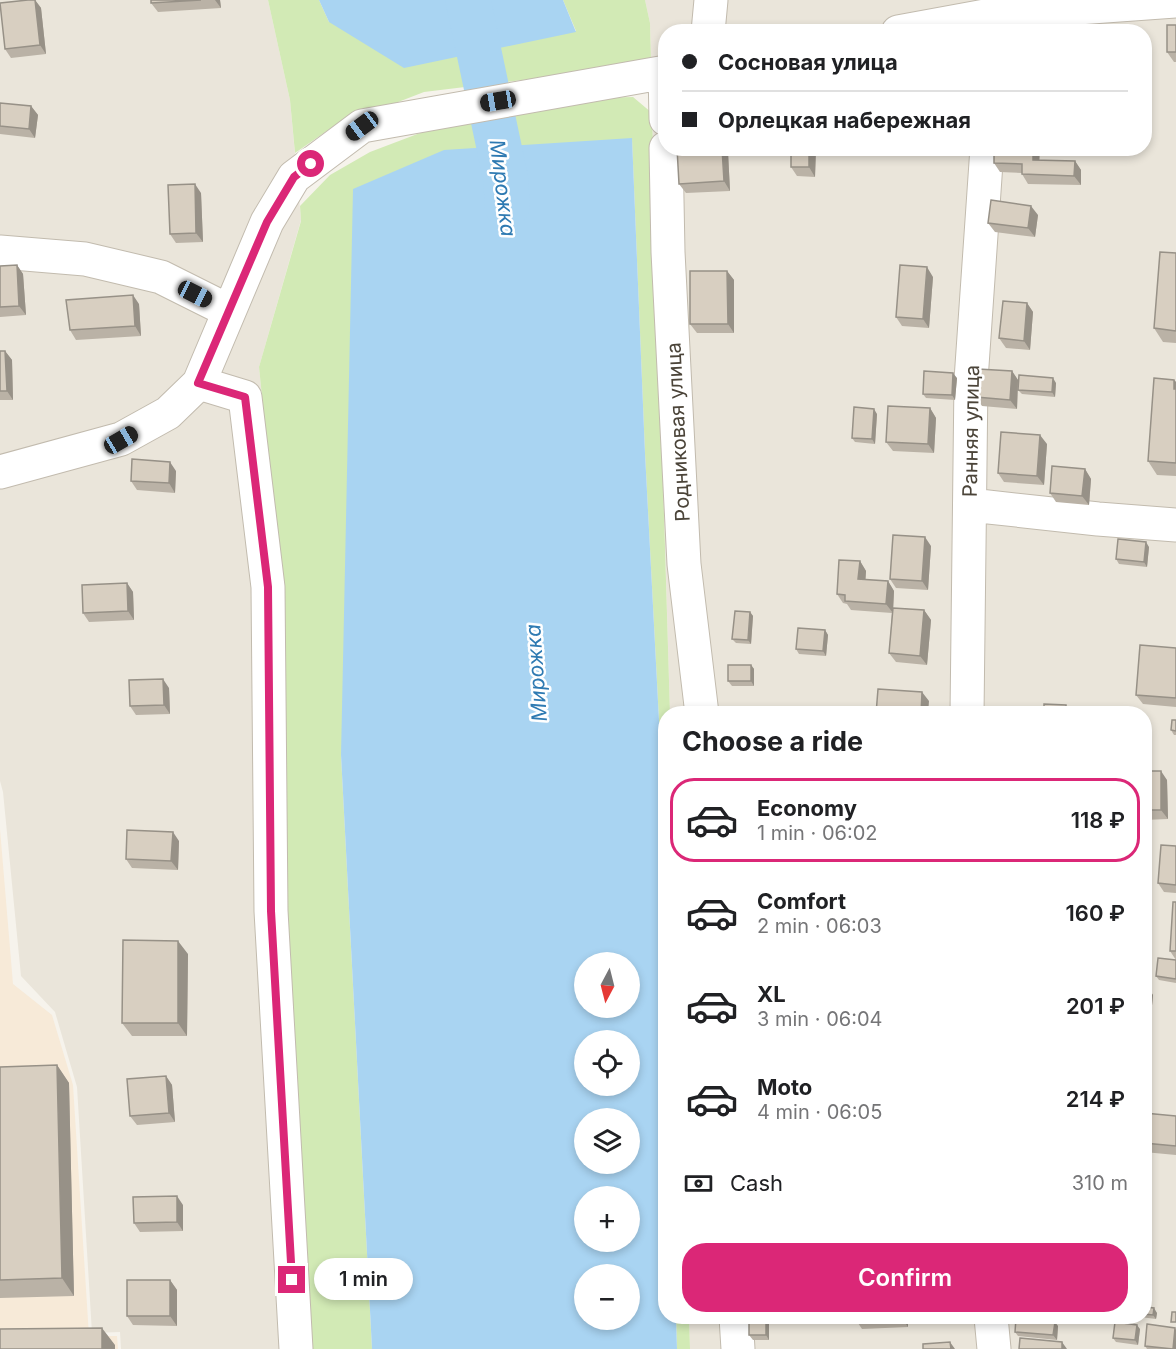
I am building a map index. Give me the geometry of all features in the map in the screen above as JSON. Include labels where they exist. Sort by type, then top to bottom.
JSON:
[{"type":"street","points":[[709,24],[711,0]]},
{"type":"street","points":[[944,24],[996,15],[1176,1]]},
{"type":"street","points":[[0,472],[121,440],[168,412],[198,383],[267,222],[294,177],[362,126],[658,73]]},
{"type":"street","name":"Родниковая улица","points":[[666,156],[668,252],[684,564],[701,706]]},
{"type":"street","name":"Ранняя улица","points":[[967,706],[971,380],[986,156]]},
{"type":"street","points":[[0,252],[85,259],[161,277],[229,311]]},
{"type":"street","points":[[198,383],[245,397],[268,587],[271,911],[296,1349]]},
{"type":"street","points":[[970,505],[1176,525]]},
{"type":"street","points":[[736,1324],[738,1349]]},
{"type":"street","points":[[992,1324],[994,1349]]},
{"type":"shaded area","points":[[0,0],[268,0],[290,100],[301,220],[259,367],[272,496],[297,1349],[121,1349],[120,1332],[92,1333],[77,1087],[55,1012],[21,976],[3,792],[0,781]]},
{"type":"shaded area","points":[[645,0],[1176,0],[1176,1349],[690,1349],[689,1324],[1152,1324],[1152,706],[670,706],[650,23]]},
{"type":"shaded area","points":[[0,829],[13,984],[52,1015],[73,1085],[89,1336],[117,1336],[118,1349],[0,1349]]},
{"type":"green space","points":[[268,0],[319,0],[329,22],[576,31],[563,0],[645,0],[650,23],[651,60],[555,76],[424,92],[331,128],[295,153],[290,100]]},
{"type":"green space","points":[[633,97],[652,113],[670,706],[658,706],[632,139],[341,755],[372,1349],[297,1349],[272,496],[259,367],[301,221],[300,206],[330,175],[370,152],[428,130],[594,98]]},
{"type":"green space","points":[[676,1324],[689,1324],[690,1349],[677,1349]]},
{"type":"water","points":[[319,0],[563,0],[576,32],[404,68],[329,22]]},
{"type":"water","points":[[632,138],[658,706],[658,1324],[676,1324],[677,1349],[372,1349],[341,755],[353,189],[444,150]]},
{"type":"building","points":[[35,0],[40,45],[5,49],[0,3]]},
{"type":"building","points":[[151,0],[201,0],[151,3]]},
{"type":"building","points":[[1167,25],[1176,25],[1176,52],[1167,52]]},
{"type":"building","points":[[0,103],[31,106],[29,129],[0,126]]},
{"type":"building","points":[[677,156],[722,156],[724,181],[679,184]]},
{"type":"building","points":[[791,156],[809,156],[809,167],[791,167]]},
{"type":"building","points":[[994,156],[1033,156],[1033,160],[1075,161],[1074,176],[1022,174],[1022,164],[994,163]]},
{"type":"building","points":[[195,184],[196,233],[170,234],[168,185]]},
{"type":"building","points":[[991,200],[1031,206],[1028,228],[988,223]]},
{"type":"building","points":[[1160,252],[1176,253],[1176,331],[1154,328]]},
{"type":"building","points":[[17,265],[19,306],[0,307],[0,266]]},
{"type":"building","points":[[900,265],[927,267],[923,319],[896,317]]},
{"type":"building","points":[[690,271],[727,271],[728,324],[690,324]]},
{"type":"building","points":[[133,295],[135,326],[70,330],[66,300]]},
{"type":"building","points":[[1003,301],[1027,303],[1024,341],[999,338]]},
{"type":"building","points":[[0,351],[5,351],[7,391],[0,391]]},
{"type":"building","points":[[978,369],[1012,371],[1010,400],[976,397]]},
{"type":"building","points":[[924,371],[953,373],[952,395],[923,394]]},
{"type":"building","points":[[1019,375],[1053,378],[1052,392],[1018,390]]},
{"type":"building","points":[[1154,378],[1174,380],[1176,463],[1148,461]]},
{"type":"building","points":[[888,406],[930,408],[928,444],[886,442]]},
{"type":"building","points":[[854,407],[874,409],[872,439],[852,438]]},
{"type":"building","points":[[1001,432],[1040,435],[1037,476],[998,473]]},
{"type":"building","points":[[132,459],[170,462],[169,483],[131,481]]},
{"type":"building","points":[[1052,466],[1085,469],[1082,496],[1050,493]]},
{"type":"building","points":[[893,535],[925,537],[922,581],[890,579]]},
{"type":"building","points":[[1118,539],[1146,542],[1144,562],[1116,559]]},
{"type":"building","points":[[839,560],[860,561],[858,579],[888,581],[886,604],[845,601],[845,595],[837,594]]},
{"type":"building","points":[[127,583],[128,611],[83,613],[82,585]]},
{"type":"building","points":[[893,608],[924,610],[920,656],[889,653]]},
{"type":"building","points":[[735,611],[750,612],[748,640],[732,639]]},
{"type":"building","points":[[798,628],[825,630],[823,651],[796,649]]},
{"type":"building","points":[[1140,645],[1176,648],[1176,698],[1136,695]]},
{"type":"building","points":[[728,665],[751,665],[751,681],[728,681]]},
{"type":"building","points":[[163,679],[164,705],[130,706],[129,680]]},
{"type":"building","points":[[878,689],[922,692],[921,706],[877,706]]},
{"type":"building","points":[[1044,704],[1066,705],[1066,706],[1044,706]]},
{"type":"building","points":[[1172,720],[1176,720],[1176,731],[1171,730]]},
{"type":"building","points":[[1152,771],[1161,771],[1161,810],[1152,810]]},
{"type":"building","points":[[127,830],[173,832],[171,861],[126,859]]},
{"type":"building","points":[[1161,845],[1176,846],[1176,885],[1158,883]]},
{"type":"building","points":[[1173,902],[1176,902],[1176,951],[1170,951]]},
{"type":"building","points":[[123,940],[178,941],[178,1023],[122,1023]]},
{"type":"building","points":[[1158,958],[1176,960],[1176,979],[1156,976]]},
{"type":"building","points":[[57,1065],[62,1278],[0,1280],[0,1067]]},
{"type":"building","points":[[166,1076],[169,1113],[130,1116],[127,1079]]},
{"type":"building","points":[[1152,1114],[1176,1116],[1176,1146],[1152,1144]]},
{"type":"building","points":[[177,1196],[177,1222],[134,1223],[133,1197]]},
{"type":"building","points":[[127,1280],[170,1280],[170,1316],[127,1316]]},
{"type":"building","points":[[1172,1312],[1176,1312],[1176,1322],[1171,1322]]},
{"type":"building","points":[[749,1324],[766,1324],[766,1335],[749,1335]]},
{"type":"building","points":[[1016,1324],[1055,1324],[1053,1335],[1015,1332]]},
{"type":"building","points":[[1115,1324],[1137,1325],[1135,1340],[1113,1338]]},
{"type":"building","points":[[1147,1324],[1175,1328],[1173,1349],[1145,1346]]},
{"type":"building","points":[[102,1328],[102,1349],[0,1349],[0,1329]]},
{"type":"building","points":[[1020,1338],[1062,1342],[1062,1349],[1019,1349]]},
{"type":"building","points":[[950,1342],[951,1349],[923,1349],[923,1344]]},
{"type":"waterway","name":"Мирожка","points":[[468,0],[506,180],[507,206]]},
{"type":"route","points":[[292,1280],[271,911],[268,587],[245,397],[198,383],[267,222],[294,177],[311,164]]}]
